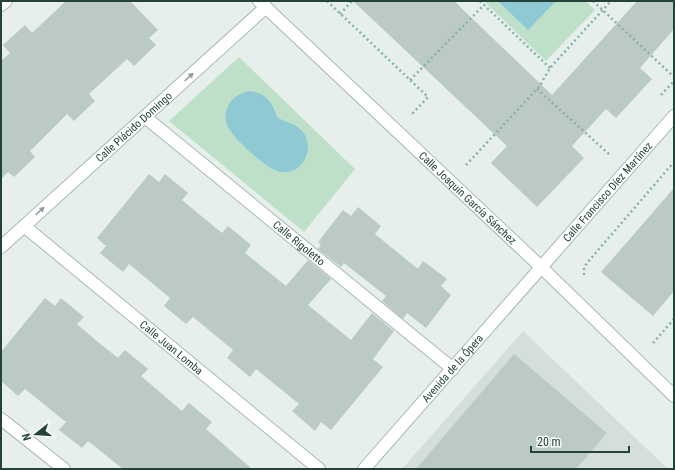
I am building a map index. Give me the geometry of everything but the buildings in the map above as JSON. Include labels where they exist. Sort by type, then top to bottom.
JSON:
[{"type":"street","points":[[1,5],[6,1]]},
{"type":"street","name":"Calle Plácido Domingo","points":[[1,247],[145,117],[263,4]]},
{"type":"street","name":"Calle Joaquín García Sánchez","points":[[263,4],[674,396]]},
{"type":"street","name":"Calle Francisco Díez Martínez","points":[[541,268],[674,116]]},
{"type":"street","name":"Calle Rigoletto","points":[[145,117],[453,369]]},
{"type":"street","name":"Calle Juan Lomba","points":[[24,226],[319,469]]},
{"type":"street","name":"Avenida de la Ópera","points":[[364,469],[541,268]]},
{"type":"street","points":[[1,418],[64,469]]},
{"type":"path","points":[[327,1],[428,98],[413,113],[414,116]]},
{"type":"path","points":[[340,14],[352,1]]},
{"type":"path","points":[[480,1],[550,68]]},
{"type":"path","points":[[593,1],[674,77]]},
{"type":"path","points":[[471,170],[465,165],[538,89],[550,68],[611,1]]},
{"type":"path","points":[[410,80],[484,5]]},
{"type":"path","points":[[659,98],[674,81]]},
{"type":"path","points":[[538,89],[610,155]]},
{"type":"path","points":[[605,161],[615,150]]},
{"type":"path","points":[[585,278],[584,268],[587,263],[674,162]]},
{"type":"path","points":[[653,344],[674,319]]},
{"type":"path","points":[[647,338],[658,348]]},
{"type":"shaded area","points":[[523,331],[668,469],[402,469]]},
{"type":"green space","points":[[484,1],[586,1],[595,10],[546,61]]},
{"type":"green space","points":[[239,57],[355,169],[304,232],[169,121]]},
{"type":"water","points":[[498,1],[556,1],[528,30]]},
{"type":"water","points":[[250,91],[261,94],[265,97],[271,103],[277,117],[300,129],[307,138],[308,145],[305,159],[301,165],[295,169],[289,172],[281,172],[268,166],[244,146],[228,127],[226,114],[229,104],[238,95]]}]
